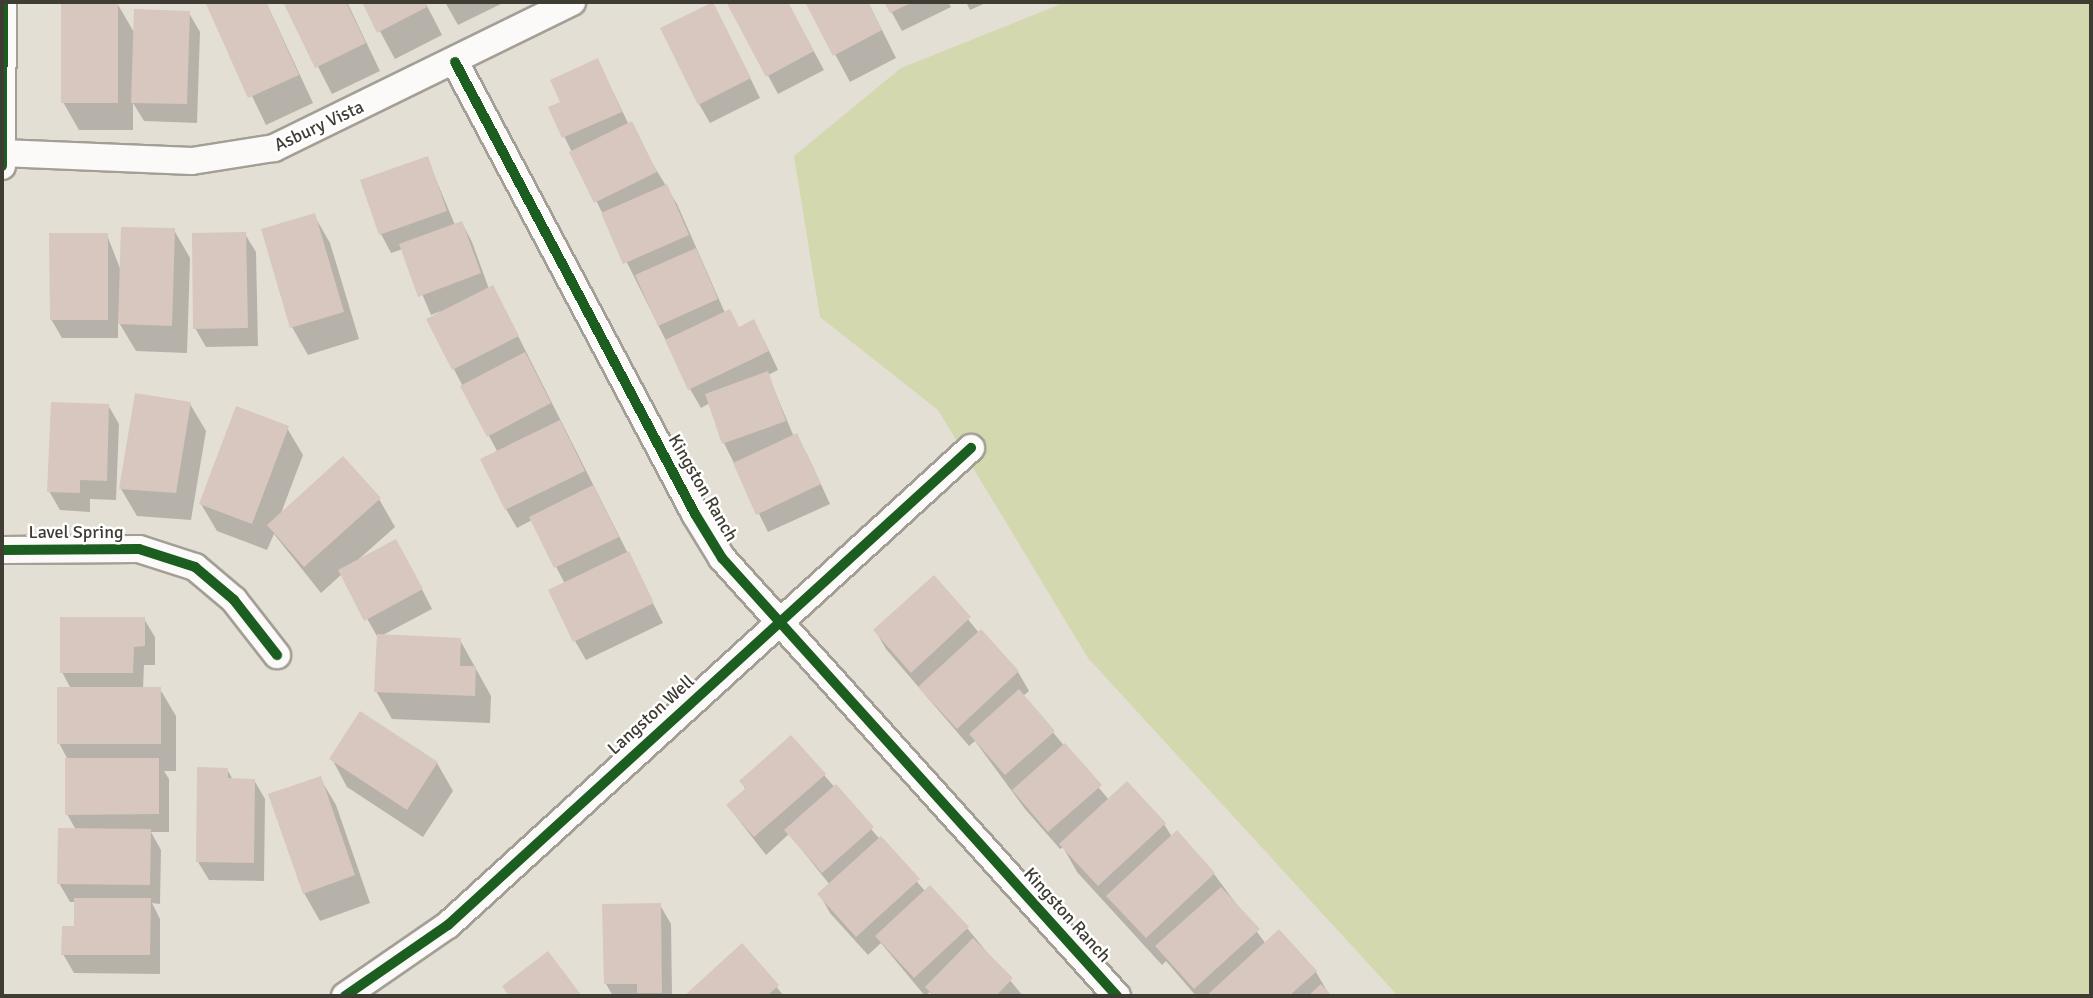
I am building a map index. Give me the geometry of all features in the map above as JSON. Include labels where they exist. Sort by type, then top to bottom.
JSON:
[{"type":"street","points":[[2,166],[3,2]]},
{"type":"street","name":"Asbury Vista","points":[[2,153],[192,161],[236,157],[274,148],[456,62],[572,2]]},
{"type":"street","name":"Kingston Ranch","points":[[456,62],[695,514],[722,558],[1117,996]]},
{"type":"street","name":"Langston Well","points":[[345,996],[448,925],[971,448]]},
{"type":"street","name":"Lavel Spring","points":[[2,550],[139,549],[195,568],[234,600],[277,655]]},
{"type":"green space","points":[[1066,2],[2091,2],[2091,996],[1398,996],[1088,658],[938,410],[820,317],[794,156],[901,68]]},
{"type":"building","points":[[61,2],[118,2],[118,103],[61,103]]},
{"type":"building","points":[[266,2],[299,75],[248,98],[206,4]]},
{"type":"building","points":[[283,2],[346,2],[366,43],[315,68]]},
{"type":"building","points":[[362,2],[425,2],[427,7],[377,33]]},
{"type":"building","points":[[713,2],[751,78],[698,105],[660,28]]},
{"type":"building","points":[[726,2],[788,2],[814,51],[766,77]]},
{"type":"building","points":[[805,2],[868,2],[882,30],[833,56]]},
{"type":"building","points":[[884,2],[913,2],[890,13]]},
{"type":"building","points":[[134,9],[190,11],[187,104],[131,103]]},
{"type":"building","points":[[598,58],[622,112],[562,138],[548,107],[560,102],[550,80]]},
{"type":"building","points":[[632,121],[657,172],[594,203],[569,152]]},
{"type":"building","points":[[428,156],[447,211],[379,235],[360,180]]},
{"type":"building","points":[[667,184],[689,235],[623,264],[601,213]]},
{"type":"building","points":[[315,213],[344,312],[290,328],[261,229]]},
{"type":"building","points":[[462,221],[481,273],[418,297],[399,244]]},
{"type":"building","points":[[121,227],[175,228],[172,326],[118,324]]},
{"type":"building","points":[[246,232],[248,328],[193,329],[192,233]]},
{"type":"building","points":[[49,233],[108,233],[108,320],[50,320]]},
{"type":"building","points":[[696,248],[718,299],[658,326],[635,275]]},
{"type":"building","points":[[493,285],[519,336],[452,370],[426,319]]},
{"type":"building","points":[[730,309],[739,327],[754,319],[769,351],[688,390],[665,340]]},
{"type":"building","points":[[525,352],[551,403],[487,437],[460,386]]},
{"type":"building","points":[[768,371],[786,421],[722,444],[705,394]]},
{"type":"building","points":[[135,393],[191,402],[176,493],[119,489]]},
{"type":"building","points":[[51,402],[109,404],[107,481],[80,480],[80,493],[47,492]]},
{"type":"building","points":[[236,406],[289,426],[252,524],[199,504]]},
{"type":"building","points":[[560,420],[585,471],[505,510],[480,459]]},
{"type":"building","points":[[797,433],[821,484],[756,515],[733,463]]},
{"type":"building","points":[[343,456],[381,498],[304,567],[267,525]]},
{"type":"building","points":[[593,485],[619,537],[554,568],[529,517]]},
{"type":"building","points":[[396,539],[423,589],[364,621],[338,570]]},
{"type":"building","points":[[629,551],[654,603],[573,642],[548,590]]},
{"type":"building","points":[[934,575],[971,617],[911,673],[873,630]]},
{"type":"building","points":[[60,617],[145,617],[145,646],[134,647],[133,673],[60,673]]},
{"type":"building","points":[[981,629],[1019,671],[957,729],[918,687]]},
{"type":"building","points":[[377,634],[461,638],[460,666],[476,666],[475,696],[374,692]]},
{"type":"building","points":[[57,687],[161,687],[161,744],[57,744]]},
{"type":"building","points":[[1019,689],[1055,731],[1005,775],[969,734]]},
{"type":"building","points":[[360,711],[438,762],[407,810],[329,759]]},
{"type":"building","points":[[791,735],[826,774],[754,837],[726,805],[746,788],[739,781]]},
{"type":"building","points":[[1065,743],[1102,785],[1048,832],[1012,790]]},
{"type":"building","points":[[65,758],[159,758],[159,814],[65,815]]},
{"type":"building","points":[[197,767],[228,768],[228,778],[255,779],[254,863],[196,862]]},
{"type":"building","points":[[321,776],[355,875],[303,894],[268,794]]},
{"type":"building","points":[[1127,781],[1166,823],[1098,886],[1059,844]]},
{"type":"building","points":[[836,784],[874,827],[822,873],[784,830]]},
{"type":"building","points":[[58,828],[151,829],[150,885],[57,884]]},
{"type":"building","points":[[1177,830],[1215,873],[1146,938],[1106,896]]},
{"type":"building","points":[[881,836],[920,879],[856,937],[817,894]]},
{"type":"building","points":[[930,885],[969,927],[914,978],[875,936]]},
{"type":"building","points":[[1221,887],[1260,929],[1194,989],[1155,946]]},
{"type":"building","points":[[74,898],[151,898],[150,955],[61,955],[62,926],[74,926]]},
{"type":"building","points":[[661,903],[662,993],[637,993],[637,984],[604,984],[602,904]]},
{"type":"building","points":[[1279,929],[1317,971],[1289,996],[1206,996]]},
{"type":"building","points":[[973,938],[1013,978],[996,996],[934,996],[925,987]]},
{"type":"building","points":[[742,943],[779,985],[767,996],[684,996]]},
{"type":"building","points":[[548,951],[582,996],[509,996],[502,986]]},
{"type":"building","points":[[1321,984],[1332,996],[1308,996]]},
{"type":"cycle path","points":[[2,166],[3,2]]},
{"type":"cycle path","points":[[455,62],[695,514],[722,558],[1117,996]]},
{"type":"cycle path","points":[[345,996],[448,925],[971,448]]},
{"type":"cycle path","points":[[2,550],[139,549],[195,567],[234,600],[277,655]]}]
